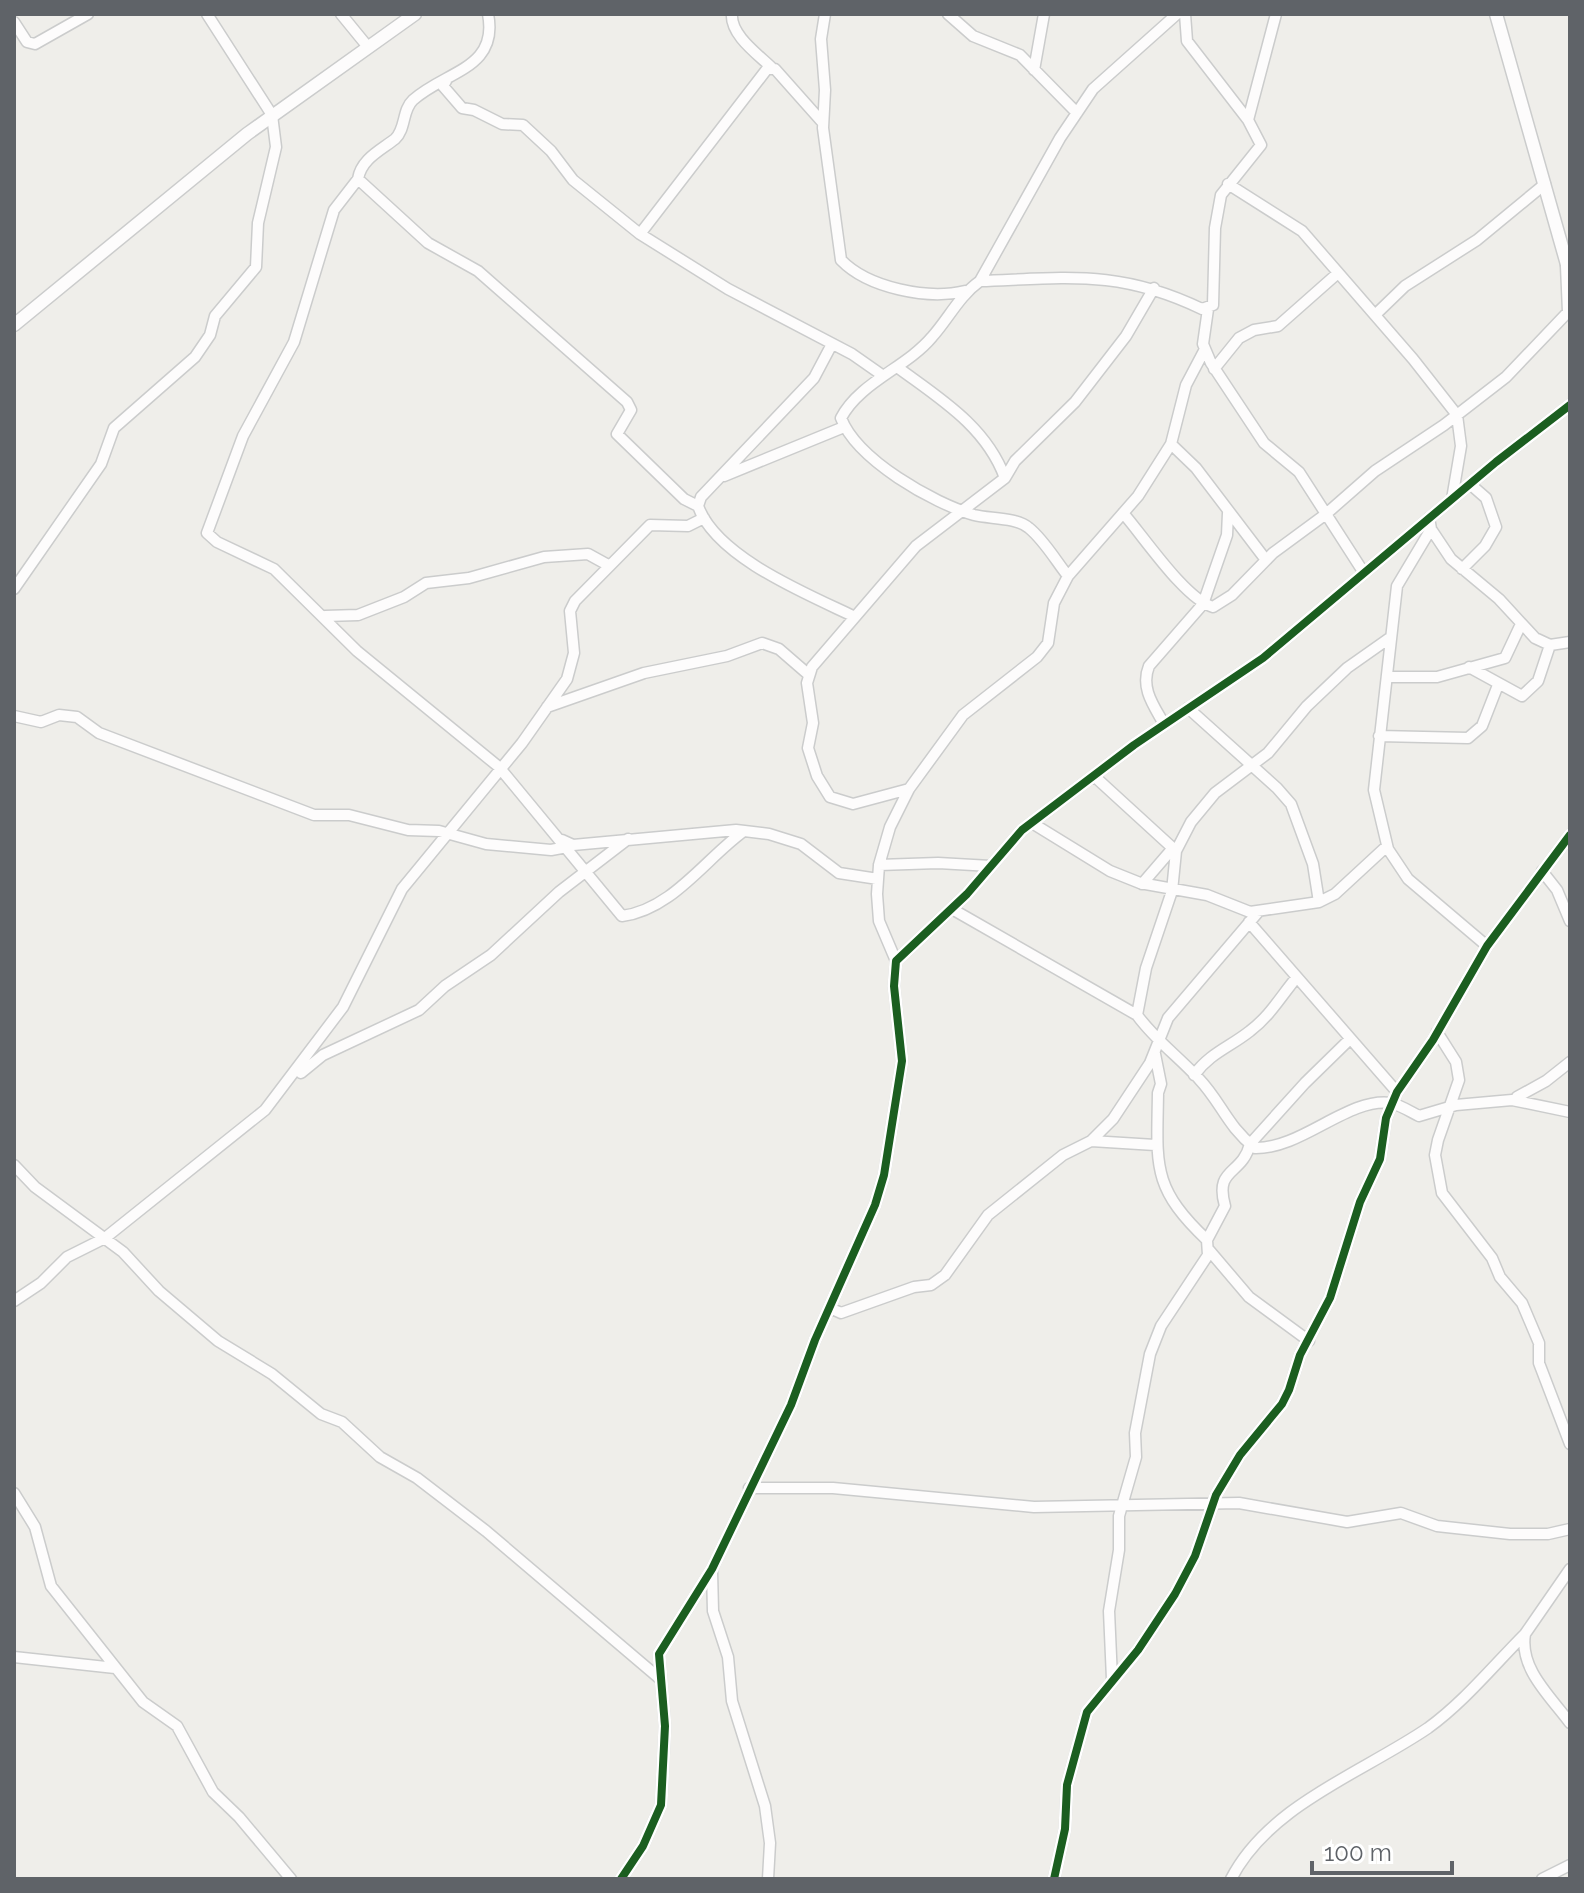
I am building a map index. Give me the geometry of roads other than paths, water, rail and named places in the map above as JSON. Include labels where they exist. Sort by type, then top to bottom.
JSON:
[{"type":"street","points":[[14,22],[27,42],[35,44],[88,14]]},
{"type":"street","points":[[14,589],[95,473],[114,428],[195,357],[210,335],[215,316],[255,271],[258,223],[276,147],[272,115],[207,14]]},
{"type":"street","points":[[341,14],[368,47]]},
{"type":"street","points":[[14,325],[272,115],[415,14]]},
{"type":"street","points":[[488,14],[491,31],[486,48],[446,81],[412,101],[399,135],[370,157],[358,179],[334,210],[294,342],[258,404],[207,527],[208,535],[274,569],[325,616],[357,651],[499,767],[622,916],[633,915],[700,871],[744,831]]},
{"type":"street","points":[[732,14],[731,21],[738,32],[823,123]]},
{"type":"street","points":[[825,14],[821,39],[823,123],[841,260],[855,274],[905,290],[950,295],[965,291],[980,281],[1093,89],[1177,14]]},
{"type":"street","points":[[948,14],[973,36],[1020,55],[1077,113]]},
{"type":"street","points":[[1034,70],[1044,14]]},
{"type":"street","points":[[621,1879],[643,1846],[661,1805],[661,1751],[665,1726],[659,1654],[712,1569],[791,1405],[875,1205],[890,1156],[902,1061],[894,986],[896,961],[879,921],[878,879],[890,827],[909,789],[963,715],[1037,657],[1048,643],[1054,603],[1068,576],[1123,513],[1171,444],[1186,385],[1205,349],[1208,309],[1213,305],[1217,216],[1228,184],[1261,145],[1248,120],[1187,41],[1185,14]]},
{"type":"street","points":[[1248,120],[1276,14]]},
{"type":"street","points":[[1496,14],[1568,256],[1570,275]]},
{"type":"street","points":[[640,234],[767,69],[772,68]]},
{"type":"street","points":[[446,81],[443,86],[462,108],[474,110],[502,124],[523,125],[551,151],[573,180],[640,234],[740,296],[832,344],[882,375]]},
{"type":"street","points":[[358,179],[428,243],[478,271],[627,402],[631,410],[618,429],[620,438],[684,499],[698,506],[704,518],[749,565],[853,616]]},
{"type":"street","points":[[1228,184],[1302,231],[1457,415],[1461,446],[1452,499]]},
{"type":"street","points":[[1375,315],[1405,286],[1477,240],[1545,184]]},
{"type":"street","points":[[1123,513],[1203,604],[1213,607],[1232,595],[1266,560],[1375,471],[1506,377],[1568,312],[1568,256]]},
{"type":"street","points":[[1214,369],[1239,338],[1254,330],[1278,326],[1338,273]]},
{"type":"street","points":[[980,281],[1083,276],[1154,288],[1208,309]]},
{"type":"street","points":[[909,789],[853,804],[830,797],[817,776],[808,748],[813,723],[808,702],[809,675],[853,616],[916,546],[965,512],[1005,478],[1015,461],[1056,423],[1109,359],[1154,288]]},
{"type":"street","points":[[965,291],[933,336],[847,406],[841,418],[844,427],[874,457],[927,498],[965,512],[1027,526],[1068,576]]},
{"type":"street","points":[[698,506],[719,478],[814,378],[832,344]]},
{"type":"street","points":[[1205,349],[1214,369],[1264,443],[1299,472],[1364,573]]},
{"type":"street","points":[[897,367],[980,432],[997,456],[1005,478]]},
{"type":"street","points":[[896,961],[952,909],[1032,823],[1164,724],[1263,658],[1364,573],[1430,523],[1470,484],[1570,405]]},
{"type":"street","points":[[719,478],[844,427]]},
{"type":"street","points":[[1171,444],[1196,468],[1266,560]]},
{"type":"street","points":[[1462,569],[1485,546],[1496,527],[1486,498],[1470,484]]},
{"type":"street","points":[[1164,724],[1149,698],[1145,676],[1203,604],[1227,535],[1228,513]]},
{"type":"street","points":[[14,1301],[41,1283],[67,1257],[105,1238],[250,1124],[322,1039],[343,1007],[402,889],[547,707],[572,670],[570,611],[575,601],[650,525],[688,526],[704,518]]},
{"type":"street","points":[[1430,523],[1462,569],[1499,599],[1535,638],[1550,645],[1570,642]]},
{"type":"street","points":[[1430,523],[1397,586],[1390,677],[1379,736],[1374,790],[1387,846],[1408,879],[1487,946]]},
{"type":"street","points":[[325,616],[358,615],[404,597],[426,583],[469,578],[544,557],[588,554],[608,565]]},
{"type":"street","points":[[1390,677],[1437,677],[1505,658],[1521,624]]},
{"type":"street","points":[[1142,884],[1175,850],[1203,806],[1251,766],[1347,668],[1391,637]]},
{"type":"street","points":[[547,707],[644,673],[727,656],[762,643],[779,649],[809,675]]},
{"type":"street","points":[[1469,667],[1522,696],[1529,693],[1538,681],[1550,645]]},
{"type":"street","points":[[1379,736],[1468,738],[1482,726],[1498,685]]},
{"type":"street","points":[[1188,708],[1291,804],[1313,864],[1319,902]]},
{"type":"street","points":[[14,716],[41,722],[59,715],[77,717],[107,736],[314,815],[349,815],[397,828],[445,834],[486,844],[551,850],[565,844],[703,830],[744,831],[801,844],[839,873],[878,879]]},
{"type":"street","points":[[1094,776],[1175,850]]},
{"type":"street","points":[[1032,823],[1110,871],[1142,884],[1207,895],[1250,912],[1319,902],[1335,894],[1387,846]]},
{"type":"street","points":[[1054,1879],[1065,1829],[1067,1785],[1081,1731],[1094,1700],[1138,1650],[1186,1577],[1214,1504],[1240,1455],[1282,1404],[1330,1298],[1360,1202],[1380,1159],[1386,1118],[1397,1092],[1437,1032],[1487,946],[1570,835]]},
{"type":"street","points":[[280,1089],[323,1055],[419,1010],[445,986],[491,955],[585,870],[628,839]]},
{"type":"street","points":[[1137,1015],[1146,968],[1172,891],[1175,850]]},
{"type":"street","points":[[879,865],[938,863],[991,866]]},
{"type":"street","points":[[1542,871],[1557,890],[1570,921]]},
{"type":"street","points":[[952,909],[1137,1015],[1158,1049],[1194,1075],[1223,1116],[1250,1144],[1266,1148],[1282,1144],[1372,1103],[1392,1103],[1419,1116],[1452,1106],[1512,1100],[1525,1100],[1570,1112]]},
{"type":"street","points":[[830,1308],[841,1313],[914,1287],[931,1285],[945,1275],[988,1215],[1063,1155],[1091,1141],[1113,1119],[1158,1049],[1168,1018],[1259,911]]},
{"type":"street","points":[[1249,922],[1397,1092]]},
{"type":"street","points":[[1194,1075],[1221,1048],[1247,1034],[1271,1013],[1297,977]]},
{"type":"street","points":[[1437,1032],[1456,1062],[1459,1080],[1435,1155],[1442,1193],[1522,1303],[1539,1343],[1539,1363],[1570,1444]]},
{"type":"street","points":[[1112,1679],[1109,1611],[1119,1550],[1121,1505],[1136,1457],[1140,1399],[1153,1346],[1161,1326],[1208,1245],[1225,1206],[1219,1191],[1221,1181],[1247,1156],[1250,1144],[1350,1039]]},
{"type":"street","points":[[1158,1049],[1161,1084],[1155,1145],[1165,1190],[1249,1297],[1309,1341]]},
{"type":"street","points":[[1512,1100],[1546,1081],[1570,1062]]},
{"type":"street","points":[[1091,1141],[1155,1145]]},
{"type":"street","points":[[14,1165],[35,1187],[105,1238],[208,1332],[240,1357],[284,1383],[321,1414],[342,1422],[380,1457],[417,1478],[486,1531],[659,1678]]},
{"type":"street","points":[[749,1488],[833,1488],[1034,1507],[1259,1506],[1347,1522],[1409,1514],[1437,1526],[1519,1535],[1570,1529]]},
{"type":"street","points":[[14,1493],[35,1527],[48,1582],[143,1702],[177,1726],[213,1792],[246,1824],[291,1879]]},
{"type":"street","points":[[712,1569],[713,1611],[728,1657],[732,1701],[744,1751],[765,1806],[770,1843],[768,1879]]},
{"type":"street","points":[[1231,1879],[1251,1847],[1311,1797],[1431,1726],[1467,1696],[1525,1634],[1570,1569]]},
{"type":"street","points":[[694,1597],[713,1611]]},
{"type":"street","points":[[1525,1634],[1523,1645],[1530,1669],[1570,1723]]},
{"type":"street","points":[[14,1657],[115,1668]]},
{"type":"street","points":[[1542,1879],[1570,1865]]},
{"type":"street","points":[[1566,1879],[1570,1865]]}]
